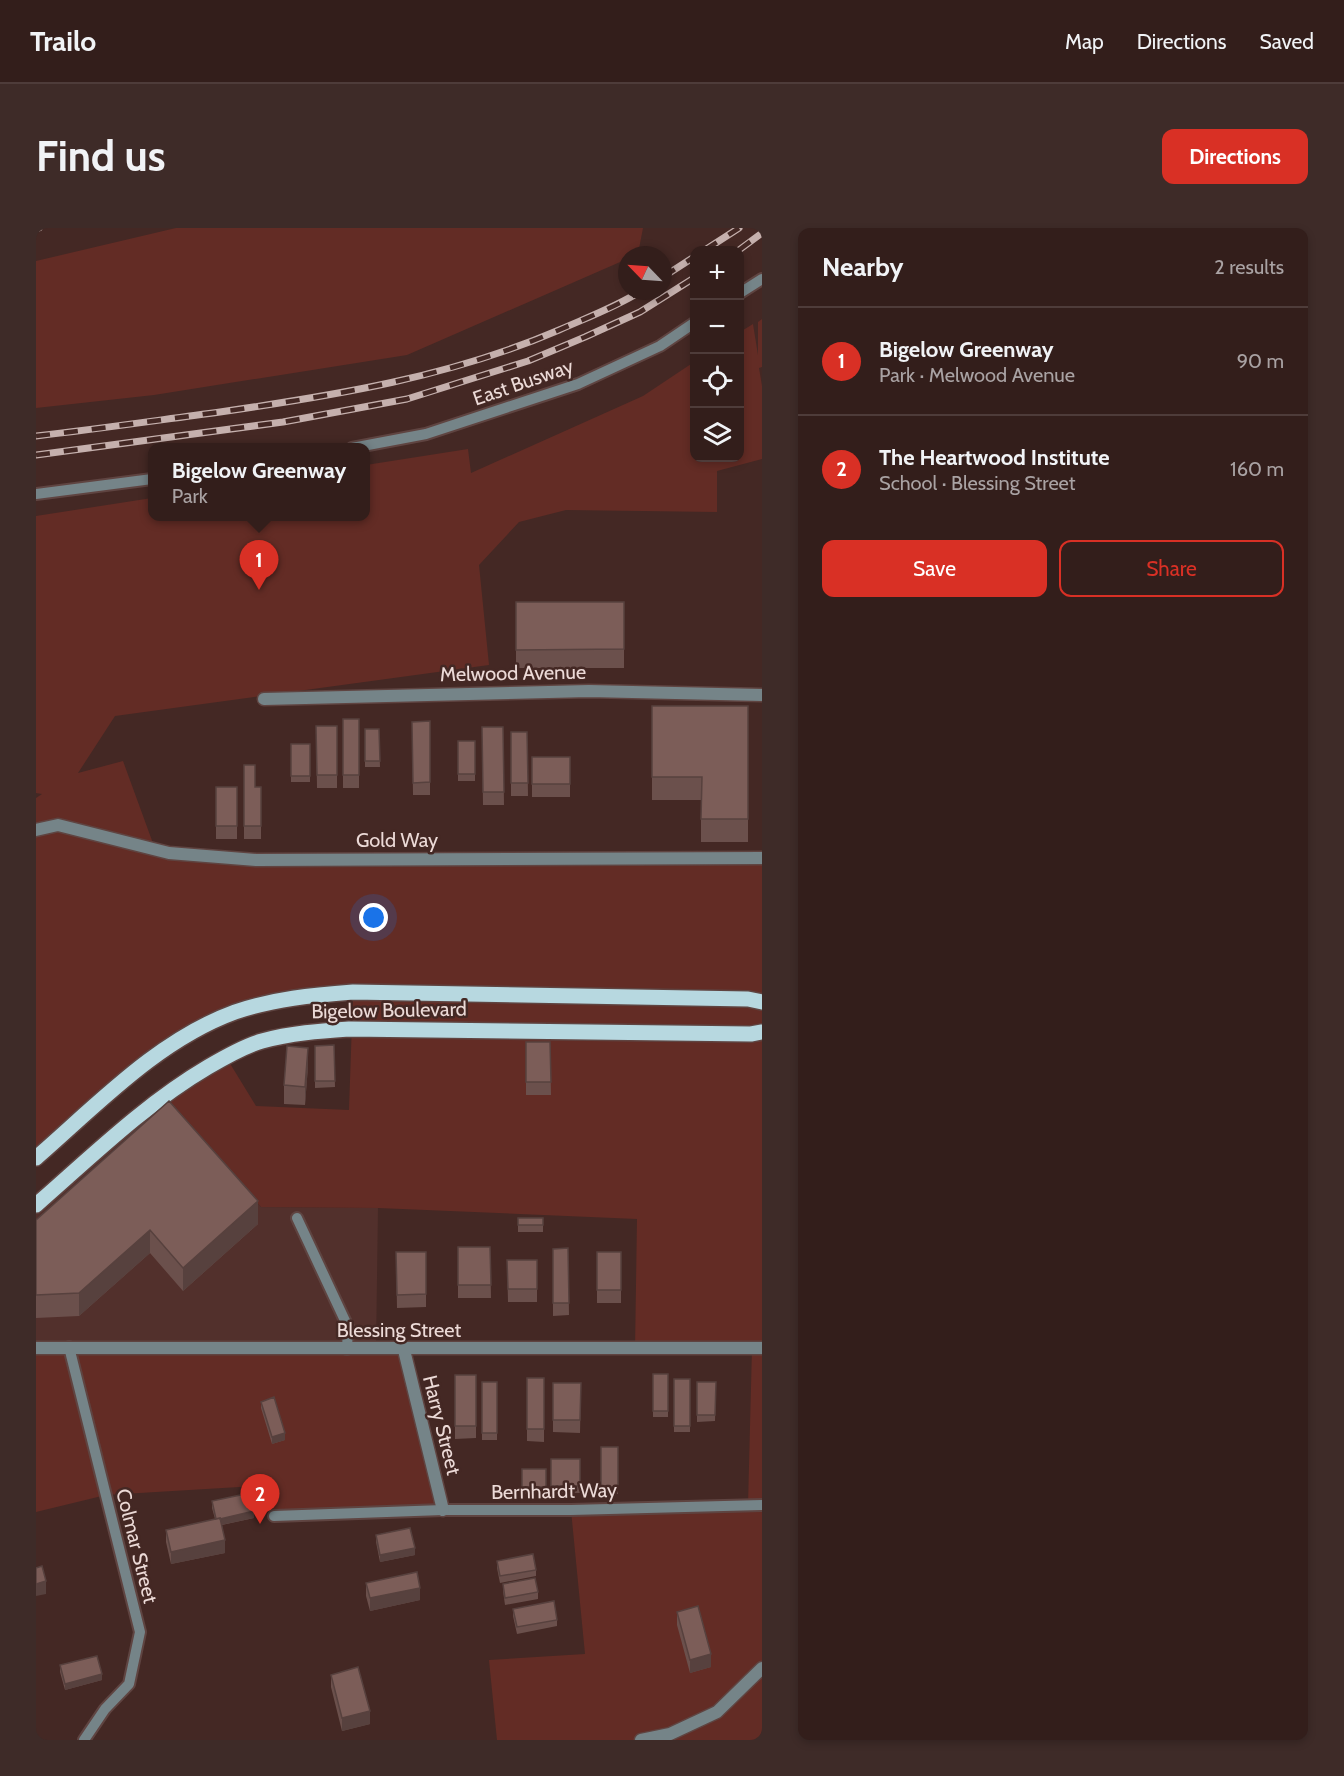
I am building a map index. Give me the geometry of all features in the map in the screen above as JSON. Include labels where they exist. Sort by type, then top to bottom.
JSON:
[{"type":"main road","name":"Bigelow Boulevard","points":[[36,1158],[156,1055],[196,1031],[235,1012],[273,1002],[310,996],[353,993],[748,999],[762,1002]]},
{"type":"main road","name":"Bigelow Boulevard","points":[[36,1205],[182,1082],[226,1056],[261,1041],[303,1032],[349,1029],[751,1034],[762,1032]]},
{"type":"street","name":"Melwood Avenue","points":[[264,699],[589,691],[762,695]]},
{"type":"street","name":"Gold Way","points":[[36,830],[58,825],[169,853],[256,860],[762,858]]},
{"type":"street","name":"Blessing Street","points":[[36,1348],[404,1350],[762,1348]]},
{"type":"street","name":"Harry Street","points":[[404,1350],[443,1510]]},
{"type":"street","points":[[641,1740],[670,1734],[717,1712],[762,1668]]},
{"type":"lane","points":[[744,291],[762,279]]},
{"type":"lane","name":"East Busway","points":[[370,444],[426,434],[578,384],[660,346],[690,326]]},
{"type":"lane","points":[[36,494],[148,480]]},
{"type":"lane","points":[[297,1218],[348,1327],[347,1349]]},
{"type":"lane","name":"Colmar Street","points":[[69,1347],[140,1632],[129,1684],[105,1709],[84,1740]]},
{"type":"lane","name":"Bernhardt Way","points":[[274,1516],[443,1510],[571,1510],[762,1505]]},
{"type":"shaded area","points":[[176,228],[643,228],[640,246],[618,246],[618,263],[407,355],[154,395],[36,408],[36,261]]},
{"type":"shaded area","points":[[762,319],[762,367],[759,368],[762,386],[762,459],[717,471],[717,512],[566,510],[519,522],[479,565],[489,665],[115,716],[78,773],[123,761],[154,846],[169,853],[541,859],[762,858],[762,1740],[497,1740],[489,1660],[585,1654],[571,1510],[748,1505],[752,1348],[635,1350],[637,1219],[378,1208],[261,1207],[163,1097],[226,1057],[256,1106],[349,1110],[353,993],[310,996],[197,1031],[36,1158],[36,798],[42,794],[36,793],[36,516],[148,499],[148,521],[370,521],[370,464],[468,449],[471,473],[643,396],[690,365],[690,462],[744,462],[744,330],[753,324],[758,355],[758,322]]},
{"type":"shaded area","points":[[163,1097],[261,1207],[378,1208],[376,1349],[36,1348],[36,1205]]},
{"type":"shaded area","points":[[36,1349],[404,1350],[443,1510],[274,1516],[258,1486],[106,1495],[36,1512]]},
{"type":"building","points":[[516,602],[624,602],[624,649],[516,650]]},
{"type":"building","points":[[652,706],[748,706],[748,819],[701,819],[702,777],[652,777]]},
{"type":"building","points":[[343,719],[359,719],[359,775],[343,775]]},
{"type":"building","points":[[430,721],[430,782],[413,783],[412,722]]},
{"type":"building","points":[[316,726],[337,726],[337,775],[317,775]]},
{"type":"building","points":[[482,727],[503,727],[504,792],[483,792]]},
{"type":"building","points":[[365,729],[379,729],[380,761],[365,761]]},
{"type":"building","points":[[511,732],[527,732],[528,783],[511,783]]},
{"type":"building","points":[[458,741],[475,741],[475,774],[458,774]]},
{"type":"building","points":[[291,744],[310,744],[310,776],[291,776]]},
{"type":"building","points":[[532,757],[570,757],[570,784],[532,784]]},
{"type":"building","points":[[244,765],[255,765],[255,787],[261,787],[261,826],[244,826]]},
{"type":"building","points":[[216,787],[237,787],[237,826],[216,826]]},
{"type":"building","points":[[526,1042],[550,1042],[551,1082],[526,1082]]},
{"type":"building","points":[[334,1045],[335,1081],[315,1081],[315,1046]]},
{"type":"building","points":[[287,1046],[308,1048],[305,1087],[284,1085]]},
{"type":"building","points":[[169,1101],[258,1201],[183,1268],[150,1230],[79,1293],[36,1295],[36,1220]]},
{"type":"building","points":[[518,1218],[543,1218],[543,1225],[518,1225]]},
{"type":"building","points":[[458,1247],[490,1247],[491,1285],[458,1285]]},
{"type":"building","points":[[568,1248],[569,1303],[553,1303],[553,1249]]},
{"type":"building","points":[[396,1252],[426,1252],[426,1294],[397,1295]]},
{"type":"building","points":[[597,1252],[621,1252],[621,1290],[597,1290]]},
{"type":"building","points":[[507,1260],[537,1260],[537,1289],[508,1289]]},
{"type":"building","points":[[653,1374],[668,1374],[668,1411],[653,1411]]},
{"type":"building","points":[[455,1375],[476,1375],[476,1426],[455,1426]]},
{"type":"building","points":[[527,1378],[544,1378],[544,1429],[527,1429]]},
{"type":"building","points":[[674,1379],[690,1379],[690,1426],[674,1426]]},
{"type":"building","points":[[482,1382],[497,1382],[497,1433],[482,1433]]},
{"type":"building","points":[[697,1382],[716,1382],[715,1415],[697,1415]]},
{"type":"building","points":[[553,1383],[581,1383],[580,1420],[553,1420]]},
{"type":"building","points":[[274,1397],[285,1433],[272,1437],[261,1402]]},
{"type":"building","points":[[601,1447],[618,1447],[618,1487],[601,1487]]},
{"type":"building","points":[[551,1459],[580,1459],[580,1486],[551,1486]]},
{"type":"building","points":[[522,1469],[546,1469],[546,1487],[522,1487]]},
{"type":"building","points":[[250,1493],[254,1511],[216,1519],[212,1501]]},
{"type":"building","points":[[220,1518],[225,1540],[171,1552],[166,1530]]},
{"type":"building","points":[[410,1528],[415,1548],[380,1555],[376,1535]]},
{"type":"building","points":[[533,1554],[536,1570],[500,1576],[497,1561]]},
{"type":"building","points":[[42,1566],[46,1581],[36,1584],[36,1568]]},
{"type":"building","points":[[417,1572],[420,1588],[370,1598],[366,1583]]},
{"type":"building","points":[[535,1578],[538,1592],[505,1598],[503,1584]]},
{"type":"building","points":[[554,1601],[557,1620],[517,1627],[513,1609]]},
{"type":"building","points":[[698,1606],[711,1654],[690,1660],[677,1612]]},
{"type":"building","points":[[97,1656],[102,1674],[65,1684],[60,1665]]},
{"type":"building","points":[[358,1667],[370,1711],[342,1718],[331,1675]]},
{"type":"railway","points":[[711,246],[739,228]]},
{"type":"railway","points":[[744,246],[762,233]]},
{"type":"railway","points":[[672,271],[690,260]]},
{"type":"railway","points":[[36,455],[283,422],[407,399],[528,361],[640,312],[690,281]]},
{"type":"railway","points":[[36,436],[264,406],[392,382],[435,372],[518,346],[625,300]]},
{"type":"place","name":"Bigelow Greenway","points":[[259,590]]},
{"type":"place","name":"The Heartwood Institute","points":[[260,1524]]}]
